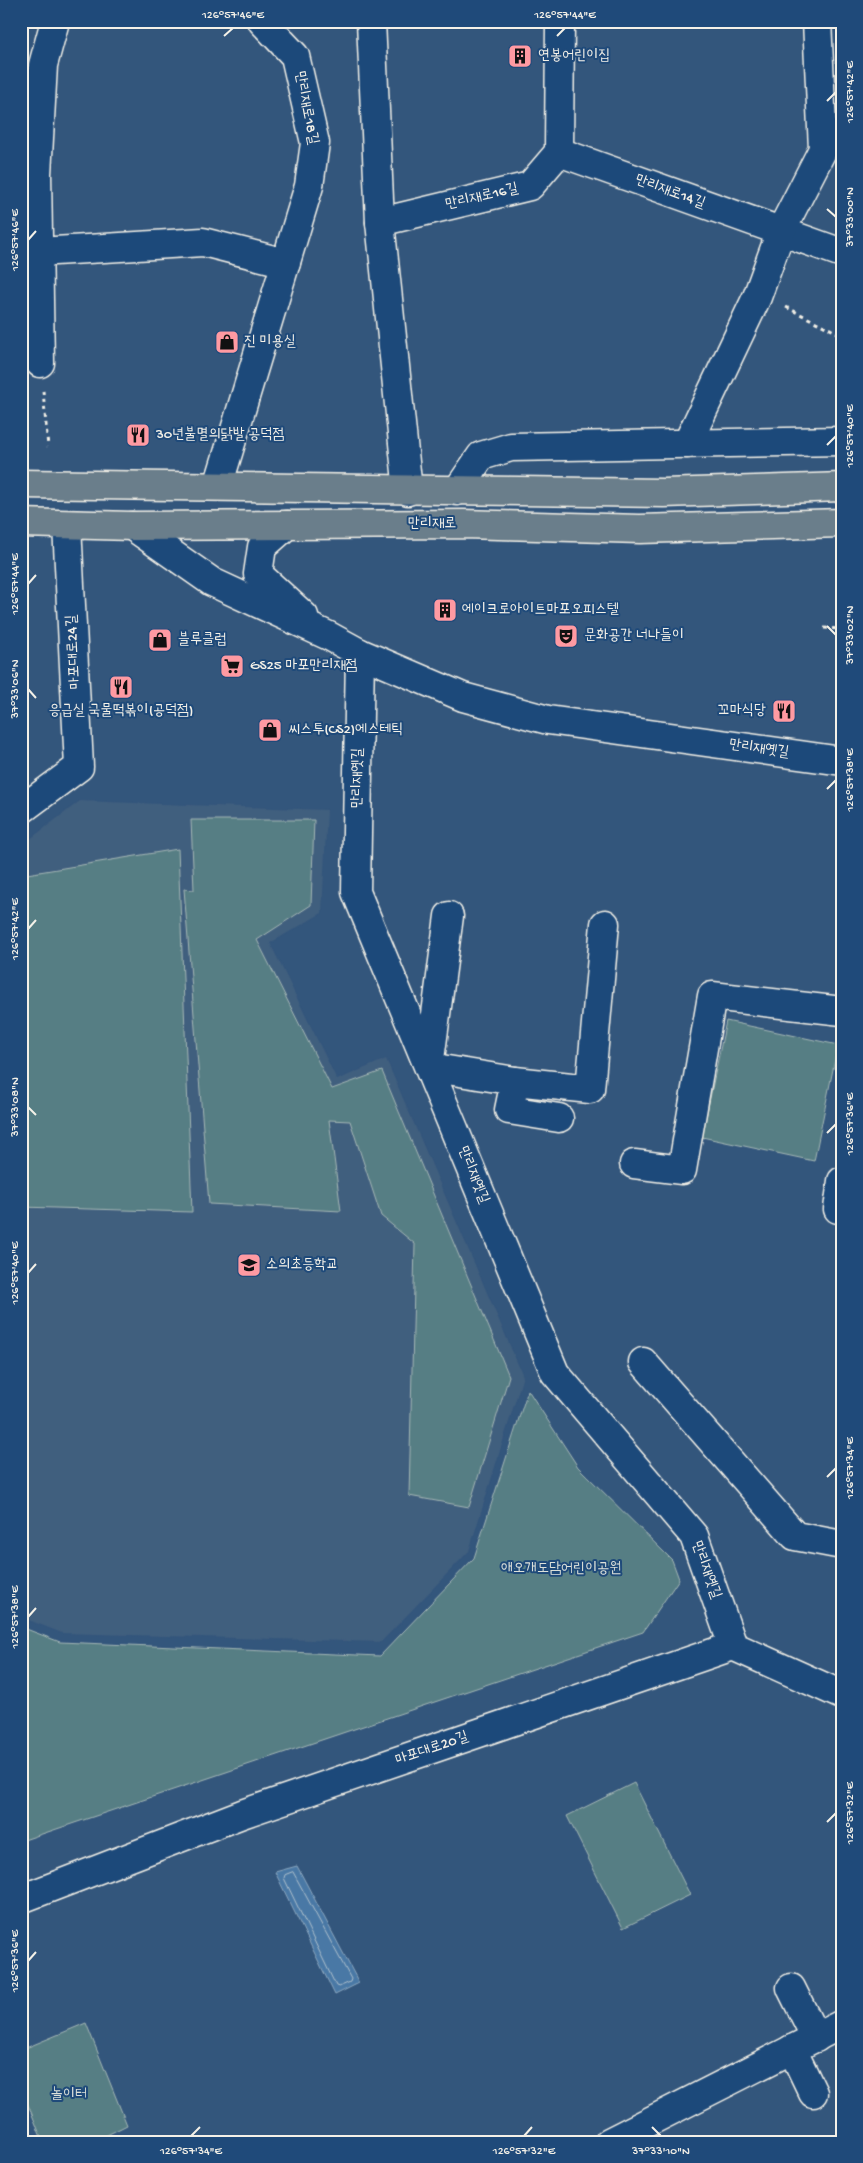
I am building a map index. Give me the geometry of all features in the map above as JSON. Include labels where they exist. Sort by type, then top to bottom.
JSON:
[{"type":"main road","points":[[21,484],[218,486],[457,492],[664,493],[842,487]]},
{"type":"main road","points":[[67,525],[68,504],[85,485]]},
{"type":"main road","name":"만리재로","points":[[21,523],[132,526],[463,524],[640,529],[842,523]]},
{"type":"street","points":[[40,363],[38,252],[29,172],[43,65],[55,21]]},
{"type":"street","name":"만리재로18길","points":[[218,486],[309,186],[315,143],[295,56],[262,21]]},
{"type":"street","points":[[371,21],[380,222],[408,491]]},
{"type":"street","points":[[559,152],[560,21]]},
{"type":"street","points":[[687,444],[757,297],[781,231],[823,149],[817,21]]},
{"type":"street","name":"만리재로16길","points":[[380,222],[530,186],[559,152]]},
{"type":"street","name":"만리재로14길","points":[[559,152],[842,253]]},
{"type":"street","points":[[38,252],[203,242],[286,263]]},
{"type":"street","points":[[457,492],[481,456],[510,447],[842,441]]},
{"type":"street","name":"마포대로24길","points":[[21,810],[80,767],[67,525]]},
{"type":"street","name":"만리재옛길","points":[[287,525],[262,547],[258,574],[329,636]]},
{"type":"street","name":"만리재옛길","points":[[132,526],[212,582],[329,636],[360,653],[463,696],[548,720],[842,761]]},
{"type":"street","name":"만리재옛길","points":[[360,653],[356,892],[555,1373],[694,1536],[733,1646]]},
{"type":"street","points":[[449,916],[429,1067],[515,1081],[590,1089],[606,924]]},
{"type":"street","points":[[634,1164],[682,1170],[712,996],[842,1011]]},
{"type":"street","points":[[515,1081],[509,1110],[558,1118]]},
{"type":"street","points":[[838,1208],[842,1181]]},
{"type":"street","points":[[643,1362],[795,1536],[842,1545]]},
{"type":"street","points":[[733,1646],[842,1695]]},
{"type":"street","name":"마포대로20길","points":[[21,1899],[242,1814],[733,1646]]},
{"type":"street","points":[[791,1988],[813,2093]]},
{"type":"street","points":[[609,2142],[842,2024]]},
{"type":"path","points":[[779,304],[842,335]]},
{"type":"path","points":[[40,363],[48,447]]},
{"type":"path","points":[[824,628],[842,629]]},
{"type":"shaded area","name":"소의초등학교","points":[[80,801],[327,810],[322,913],[270,943],[337,1080],[386,1059],[523,1376],[469,1551],[381,1642],[62,1633],[21,1617],[21,846]]},
{"type":"green space","points":[[191,820],[314,820],[311,905],[257,940],[332,1089],[382,1071],[509,1376],[469,1507],[409,1496],[415,1244],[381,1216],[350,1121],[329,1120],[341,1211],[209,1204],[184,889],[194,890]]},
{"type":"green space","points":[[178,849],[192,1212],[21,1207],[21,875]]},
{"type":"green space","points":[[726,1021],[838,1045],[814,1161],[702,1137]]},
{"type":"green space","name":"애오개도담어린이공원","points":[[528,1390],[578,1467],[672,1560],[679,1579],[643,1632],[21,1841],[21,1627],[60,1642],[380,1656],[474,1558]]},
{"type":"green space","points":[[634,1783],[690,1895],[623,1928],[567,1816]]},
{"type":"green space","name":"놀이터","points":[[86,2023],[127,2125],[93,2142],[43,2142],[21,2087],[21,2050]]},
{"type":"water","points":[[297,1866],[359,1983],[335,1995],[275,1872]]},
{"type":"place","name":"연봉어린이집","points":[[520,56]]},
{"type":"place","name":"진 미용실","points":[[227,342]]},
{"type":"place","name":"30년불멸의닭발 공덕점","points":[[138,435]]},
{"type":"place","name":"에이크로아이트마포오피스텔","points":[[445,610]]},
{"type":"place","name":"문화공간 너나들이","points":[[566,636]]},
{"type":"place","name":"블루클럽","points":[[160,640]]},
{"type":"place","name":"GS25 마포만리재점","points":[[232,666]]},
{"type":"place","name":"응급실 국물떡볶이(공덕점)","points":[[121,687]]},
{"type":"place","name":"꼬마식당","points":[[784,711]]},
{"type":"place","name":"씨스투(CS2)에스테틱","points":[[270,730]]},
{"type":"place","name":"소의초등학교","points":[[249,1265]]}]
